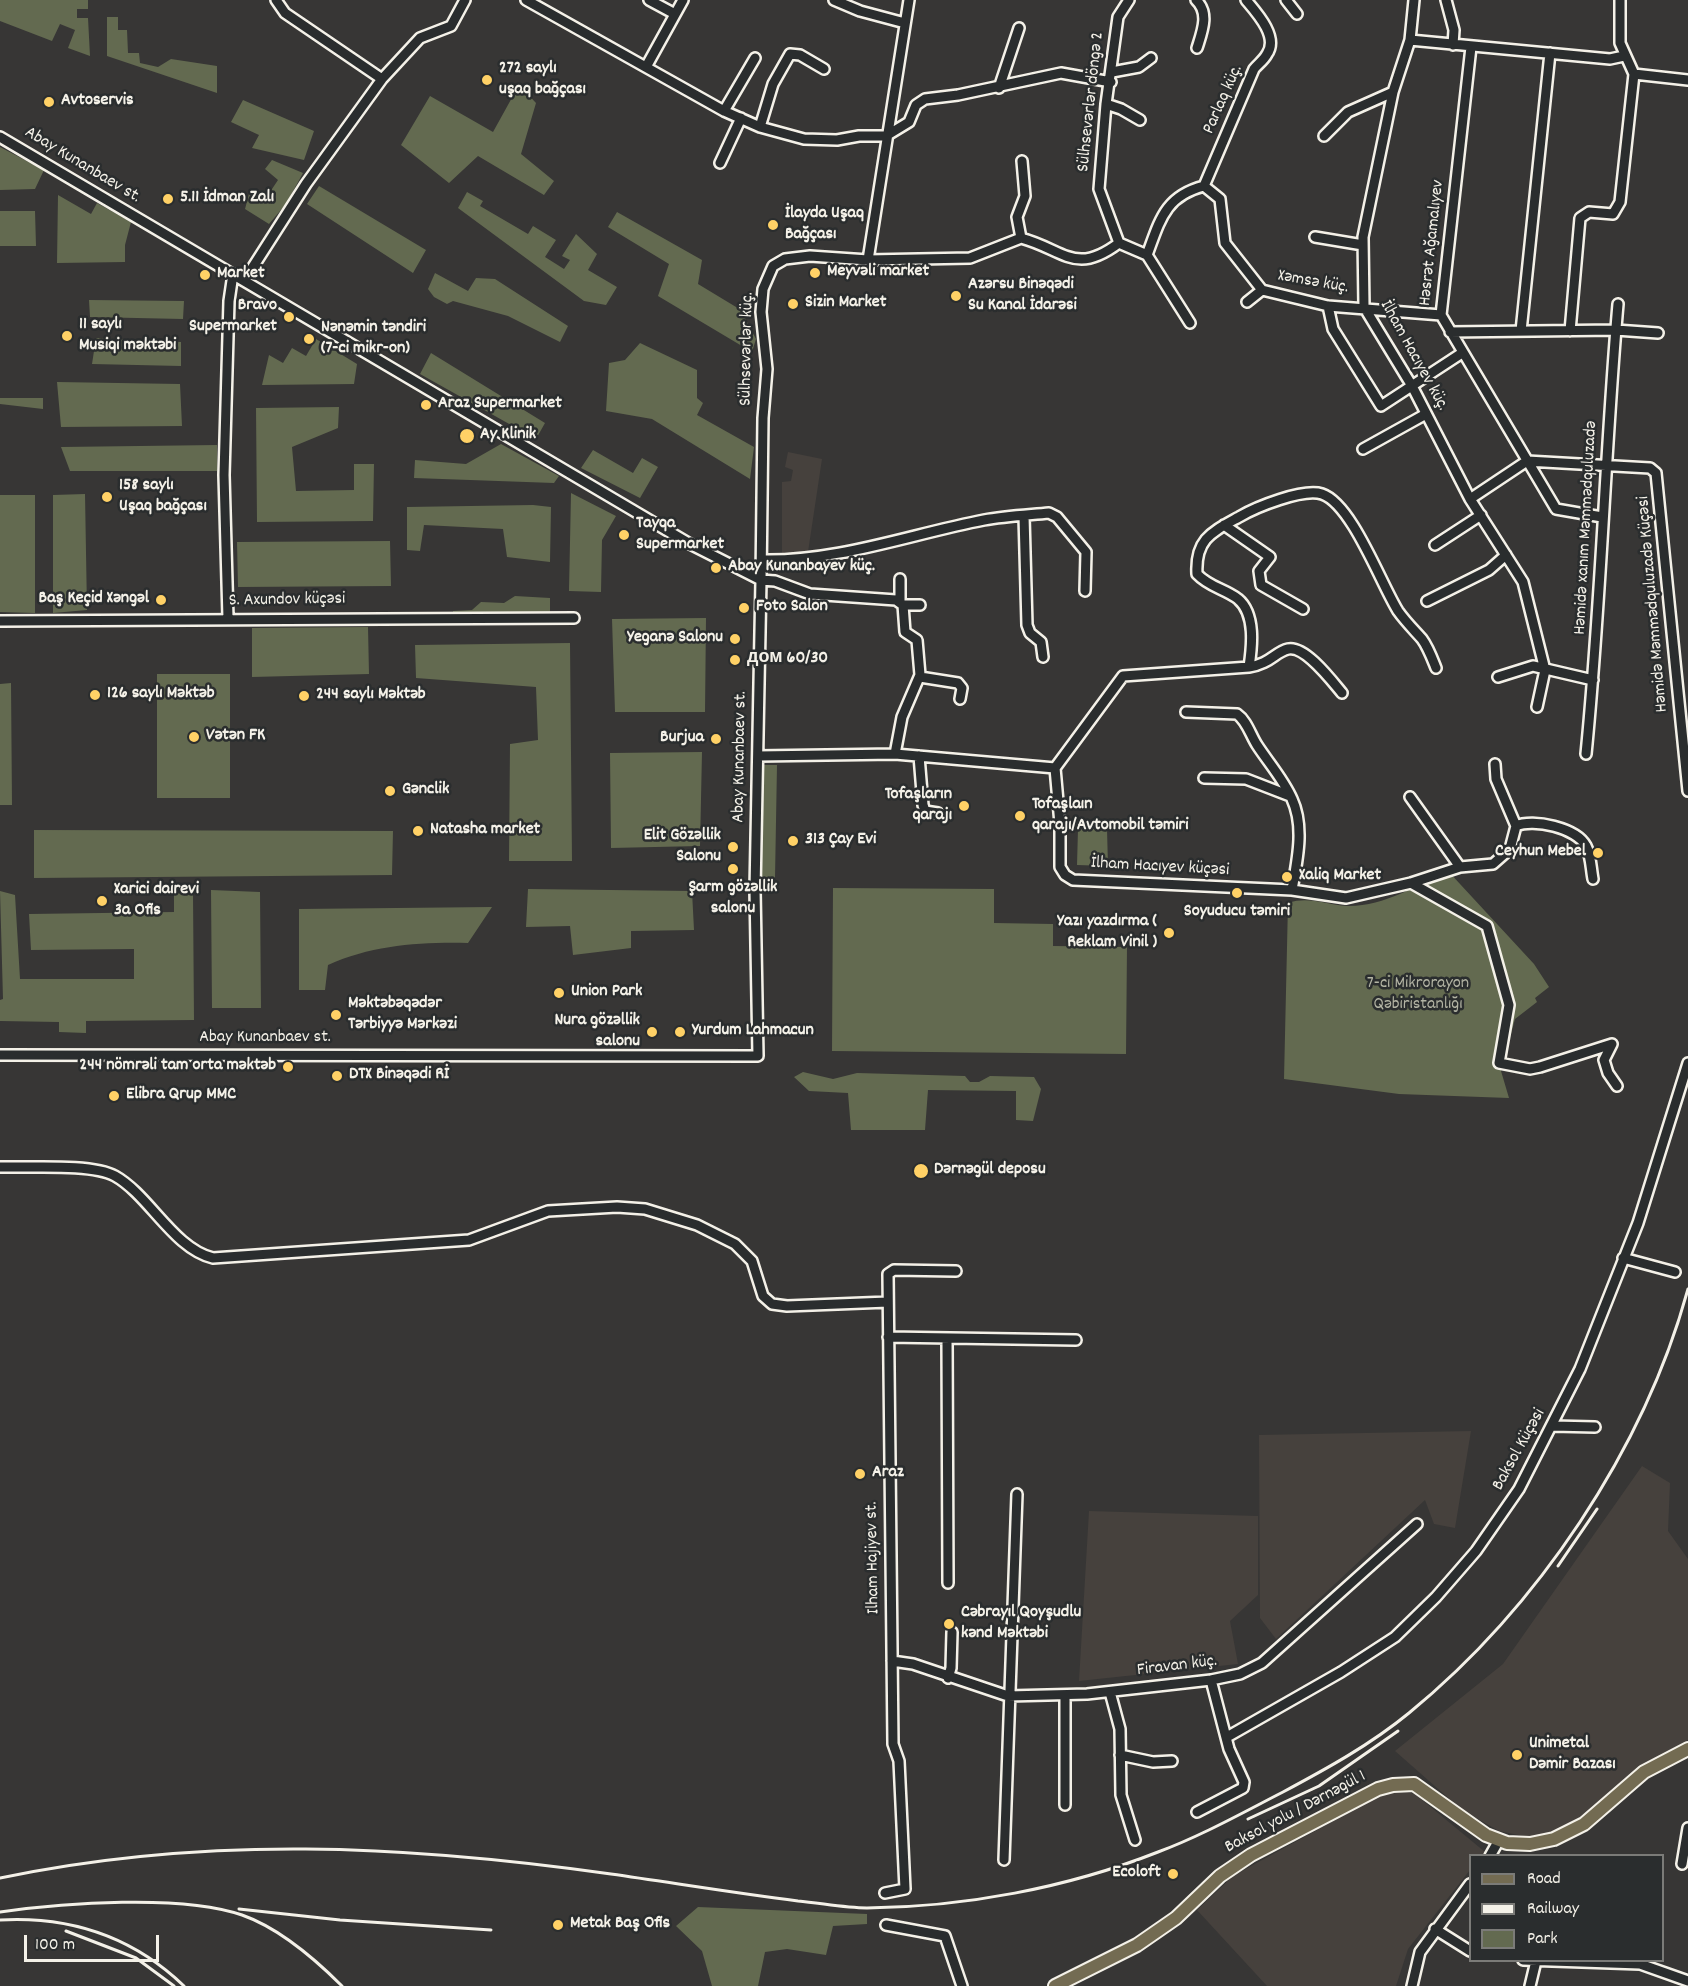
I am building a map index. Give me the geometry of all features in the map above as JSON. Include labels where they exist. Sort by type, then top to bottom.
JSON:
[{"type":"main road","name":"Baksol yolu / Dərnəgül 1","points":[[1057,1986],[1137,1945],[1176,1918],[1220,1876],[1251,1855],[1378,1789],[1404,1784],[1422,1788],[1468,1824],[1499,1840],[1530,1844],[1564,1835],[1593,1817],[1644,1772],[1688,1749]]},
{"type":"street","points":[[276,0],[285,13],[382,79]]},
{"type":"street","points":[[244,281],[306,184],[382,79],[420,38],[451,26],[465,0]]},
{"type":"street","points":[[526,0],[724,111],[760,127],[804,139],[837,140],[859,136],[886,136],[909,122],[916,105],[925,99],[999,88],[1037,76],[1061,73],[1111,77],[1139,67],[1151,58]]},
{"type":"street","points":[[649,0],[675,14]]},
{"type":"street","points":[[646,67],[683,0]]},
{"type":"street","points":[[834,0],[860,11],[904,23]]},
{"type":"street","points":[[909,0],[868,260],[970,258],[1021,238],[1071,258],[1086,260],[1103,255],[1119,243],[1147,255],[1190,322]]},
{"type":"street","name":"Sülhsevərlər döngə 2","points":[[1119,243],[1099,189],[1106,104],[1118,17],[1129,0]]},
{"type":"street","points":[[1196,0],[1202,8],[1204,21],[1197,48]]},
{"type":"street","name":"Parlaq küç.","points":[[1204,186],[1254,69],[1268,53],[1270,43],[1268,32],[1260,17],[1246,0]]},
{"type":"street","points":[[1286,0],[1297,14]]},
{"type":"street","name":"İlham Hacıyev küç.","points":[[1414,0],[1410,40],[1393,92],[1363,245],[1364,307],[1412,386],[1470,499],[1523,582],[1545,670],[1537,707]]},
{"type":"street","points":[[1446,0],[1454,30],[1452,45]]},
{"type":"street","points":[[1570,331],[1580,218],[1583,213],[1613,214],[1617,210],[1634,74],[1620,43],[1620,0]]},
{"type":"street","points":[[999,88],[1019,28]]},
{"type":"street","points":[[1410,40],[1610,59],[1624,56]]},
{"type":"street","name":"Həsrət Ağamalıyev","points":[[1471,47],[1441,315],[1556,509],[1602,517]]},
{"type":"street","points":[[1521,331],[1550,52]]},
{"type":"street","points":[[760,127],[773,84],[790,54],[800,54],[824,69]]},
{"type":"street","points":[[724,111],[755,58]]},
{"type":"street","points":[[1634,74],[1688,80]]},
{"type":"street","points":[[1324,136],[1348,112],[1393,92]]},
{"type":"street","points":[[1106,104],[1121,109],[1140,120]]},
{"type":"street","points":[[720,163],[741,118]]},
{"type":"street","name":"Abay Kunanbaev st.","points":[[0,137],[680,538],[738,571],[760,580],[755,890],[758,1056],[0,1055]]},
{"type":"street","points":[[1021,238],[1017,217],[1025,196],[1022,161]]},
{"type":"street","points":[[1147,255],[1164,212],[1176,197],[1204,186]]},
{"type":"street","name":"Xəmsə küç.","points":[[1204,186],[1220,199],[1225,243],[1262,290],[1328,306],[1364,307],[1441,315]]},
{"type":"street","points":[[1315,237],[1363,245]]},
{"type":"street","name":"Sülhsevərlər küç.","points":[[760,580],[763,418],[767,369],[761,312],[763,289],[773,266],[785,259],[810,256],[868,260]]},
{"type":"street","points":[[228,618],[224,475],[229,301],[233,274]]},
{"type":"street","points":[[1247,302],[1262,290]]},
{"type":"street","name":"Həmidə xanım Məmmədquluzadə","points":[[1586,754],[1618,304]]},
{"type":"street","points":[[1328,306],[1334,329],[1381,406],[1462,353]]},
{"type":"street","points":[[1450,332],[1616,330],[1658,333]]},
{"type":"street","points":[[1363,449],[1426,414]]},
{"type":"street","points":[[1470,499],[1527,460]]},
{"type":"street","name":"Həmidə Məmmədquluzadə Küçəsi","points":[[1527,460],[1650,468],[1656,473],[1659,482],[1688,791]]},
{"type":"street","points":[[1249,667],[1250,618],[1239,599],[1206,583],[1197,574],[1199,549],[1209,534],[1242,515],[1298,494],[1321,494],[1333,501],[1361,539],[1399,613],[1424,641],[1436,668]]},
{"type":"street","points":[[761,560],[790,560],[826,555],[987,519],[1049,513],[1057,517],[1086,552],[1085,591]]},
{"type":"street","points":[[1435,545],[1481,515]]},
{"type":"street","points":[[1024,516],[1027,625],[1029,633],[1041,642],[1043,657]]},
{"type":"street","points":[[1224,525],[1266,552],[1270,557],[1259,571],[1261,585],[1303,609]]},
{"type":"street","points":[[1427,601],[1489,570],[1506,555]]},
{"type":"street","points":[[896,754],[902,717],[920,677],[916,640],[905,632],[900,579]]},
{"type":"street","points":[[760,580],[775,581],[810,594],[920,605]]},
{"type":"street","name":"S. Axundov küçəsi","points":[[0,621],[228,618],[574,618]]},
{"type":"street","points":[[758,756],[896,754],[1055,768],[1123,676],[1264,665],[1287,649],[1298,650],[1311,660],[1342,693]]},
{"type":"street","points":[[1498,677],[1533,666],[1593,680]]},
{"type":"street","points":[[920,677],[958,682],[962,688],[960,699]]},
{"type":"street","points":[[1186,712],[1237,714],[1243,718],[1252,738],[1292,797],[1296,811],[1299,846],[1292,890]]},
{"type":"street","points":[[919,756],[923,805],[925,811],[938,813]]},
{"type":"street","points":[[1495,764],[1496,779],[1516,826],[1540,822],[1582,840],[1587,847],[1593,879]]},
{"type":"street","name":"İlham Hacıyev küçəsi","points":[[1055,768],[1060,824],[1060,867],[1065,875],[1073,880],[1292,890],[1346,898],[1411,883],[1461,867],[1493,864],[1510,849],[1516,826]]},
{"type":"street","points":[[1204,778],[1246,779],[1292,797]]},
{"type":"street","points":[[1410,797],[1461,867]]},
{"type":"street","points":[[1411,883],[1477,919],[1487,927],[1509,1005],[1499,1063],[1530,1069],[1612,1044],[1604,1060],[1608,1073],[1617,1086]]},
{"type":"street","name":"Baksol Küçəsi","points":[[1227,1737],[1341,1672],[1395,1637],[1436,1597],[1476,1551],[1519,1489],[1580,1369],[1638,1223],[1688,1063]]},
{"type":"street","points":[[0,1167],[106,1172],[122,1182],[195,1251],[213,1258],[469,1240],[548,1211],[617,1207],[645,1209],[697,1225],[735,1244],[752,1261],[763,1296],[772,1304],[786,1306],[888,1302]]},
{"type":"street","points":[[1623,1258],[1675,1272]]},
{"type":"street","name":"Ilham Hajiyev st.","points":[[885,1893],[905,1889],[899,1761],[893,1743],[888,1274],[894,1270],[956,1271]]},
{"type":"street","points":[[888,1337],[1076,1340]]},
{"type":"street","points":[[947,1338],[948,1583]]},
{"type":"street","points":[[1553,1426],[1595,1427]]},
{"type":"street","points":[[1004,1860],[1008,1696],[1017,1494]]},
{"type":"street","name":"Firavan küç.","points":[[892,1661],[913,1664],[948,1678],[1008,1696],[1110,1692],[1211,1680],[1240,1674],[1262,1663],[1417,1524]]},
{"type":"street","points":[[948,1678],[951,1668],[952,1632]]},
{"type":"street","points":[[1197,1812],[1243,1788],[1244,1782],[1229,1749],[1211,1680]]},
{"type":"street","points":[[1110,1692],[1119,1721],[1121,1795],[1135,1840]]},
{"type":"street","points":[[1065,1695],[1065,1805]]},
{"type":"street","points":[[1120,1755],[1153,1762],[1172,1761]]},
{"type":"street","points":[[1682,1864],[1688,1828]]},
{"type":"street","points":[[1492,1854],[1499,1840]]},
{"type":"street","points":[[1412,1986],[1420,1952],[1469,1885]]},
{"type":"street","points":[[886,1925],[945,1936],[962,1986]]},
{"type":"street","points":[[1435,1929],[1469,1950]]},
{"type":"street","points":[[1530,1986],[1536,1962]]},
{"type":"street","points":[[1571,1962],[1640,1964],[1688,1981]]},
{"type":"shaded area","points":[[788,452],[822,459],[808,552],[782,555],[782,482],[791,481],[793,470],[785,467]]},
{"type":"shaded area","points":[[1471,1431],[1455,1528],[1434,1524],[1425,1500],[1276,1639],[1260,1618],[1259,1435]]},
{"type":"shaded area","points":[[1642,1466],[1670,1483],[1668,1531],[1688,1559],[1688,1740],[1646,1763],[1587,1816],[1559,1832],[1528,1837],[1499,1831],[1462,1810],[1395,1751],[1503,1664]]},
{"type":"shaded area","points":[[1089,1511],[1258,1516],[1258,1595],[1230,1621],[1238,1664],[1079,1681]]},
{"type":"shaded area","points":[[1400,1790],[1415,1794],[1485,1852],[1469,1854],[1469,1871],[1408,1949],[1396,1986],[1267,1986],[1197,1910],[1233,1876],[1379,1796]]},
{"type":"green space","points":[[0,0],[88,0],[88,9],[77,9],[77,18],[88,18],[90,56],[68,48],[75,30],[60,24],[52,41],[0,21]]},
{"type":"green space","points":[[107,17],[118,17],[118,30],[127,30],[128,53],[139,53],[140,63],[158,67],[171,59],[217,66],[217,93],[107,56]]},
{"type":"green space","points":[[519,85],[536,103],[521,154],[554,181],[544,195],[478,156],[449,183],[401,145],[430,96],[493,132]]},
{"type":"green space","points":[[243,100],[314,131],[304,160],[252,148],[259,135],[231,122]]},
{"type":"green space","points":[[0,147],[44,170],[35,189],[0,190]]},
{"type":"green space","points":[[272,160],[303,173],[286,204],[269,224],[245,209],[250,190],[266,198],[278,180],[265,169]]},
{"type":"green space","points":[[319,186],[426,250],[413,273],[307,204]]},
{"type":"green space","points":[[467,192],[483,201],[480,206],[528,234],[533,226],[556,240],[545,257],[564,269],[570,260],[562,256],[576,234],[597,254],[588,270],[617,287],[606,305],[584,301],[458,208]]},
{"type":"green space","points":[[58,195],[91,214],[97,203],[131,222],[125,245],[125,262],[57,263]]},
{"type":"green space","points":[[0,211],[35,211],[36,246],[0,246]]},
{"type":"green space","points":[[617,212],[702,260],[698,284],[741,310],[756,339],[752,352],[658,296],[669,264],[608,227]]},
{"type":"green space","points":[[435,273],[468,291],[476,278],[495,279],[568,326],[560,342],[508,316],[453,301],[447,304],[434,297],[428,289]]},
{"type":"green space","points":[[89,300],[184,301],[183,319],[90,317]]},
{"type":"green space","points":[[96,338],[181,342],[181,366],[92,364]]},
{"type":"green space","points":[[316,339],[357,364],[354,384],[262,385],[269,355],[283,363],[292,348],[306,356]]},
{"type":"green space","points":[[640,343],[697,370],[697,398],[703,403],[697,415],[754,447],[750,479],[652,419],[606,411],[609,363],[625,360]]},
{"type":"green space","points":[[431,353],[545,423],[536,439],[420,374]]},
{"type":"green space","points":[[57,382],[180,384],[182,426],[61,427]]},
{"type":"green space","points":[[0,398],[43,398],[43,409],[0,404]]},
{"type":"green space","points":[[339,407],[338,428],[292,447],[296,491],[354,490],[354,464],[374,464],[373,521],[257,522],[256,408]]},
{"type":"green space","points":[[501,444],[559,476],[554,483],[414,478],[415,460],[466,464]]},
{"type":"green space","points":[[217,445],[217,471],[70,471],[61,447]]},
{"type":"green space","points":[[593,450],[633,473],[642,458],[658,467],[640,498],[581,468]]},
{"type":"green space","points":[[571,493],[616,516],[602,540],[601,592],[569,591]]},
{"type":"green space","points":[[85,494],[87,610],[53,613],[53,495]]},
{"type":"green space","points":[[0,495],[35,495],[35,613],[0,612]]},
{"type":"green space","points":[[533,505],[551,507],[550,562],[507,557],[503,529],[424,525],[420,551],[407,550],[407,507]]},
{"type":"green space","points":[[390,541],[391,586],[238,587],[237,542]]},
{"type":"green space","points":[[515,596],[550,598],[550,623],[453,624],[453,611],[472,610],[481,602],[504,603]]},
{"type":"green space","points":[[706,618],[705,712],[615,712],[612,619]]},
{"type":"green space","points":[[368,627],[369,674],[252,677],[252,628]]},
{"type":"green space","points":[[570,643],[572,861],[509,861],[510,744],[538,740],[536,687],[416,678],[415,645]]},
{"type":"green space","points":[[157,674],[230,674],[230,798],[157,798]]},
{"type":"green space","points":[[11,683],[12,805],[0,805],[0,684]]},
{"type":"green space","points":[[702,752],[700,846],[611,848],[610,753]]},
{"type":"green space","points":[[759,765],[777,765],[775,878],[758,878]]},
{"type":"green space","points":[[1078,829],[1107,829],[1108,866],[1077,865]]},
{"type":"green space","points":[[34,830],[393,831],[392,875],[34,878]]},
{"type":"green space","name":"7-ci Mikrorayon Qəbiristanlığı","points":[[1448,871],[1534,964],[1549,987],[1535,998],[1537,1002],[1515,1019],[1501,1071],[1509,1098],[1399,1094],[1284,1079],[1288,903],[1303,900],[1347,906],[1374,903]]},
{"type":"green space","points":[[833,888],[994,889],[994,923],[1053,924],[1053,946],[1127,947],[1126,1054],[832,1051]]},
{"type":"green space","points":[[528,889],[692,891],[694,930],[631,931],[631,948],[573,955],[570,926],[526,927]]},
{"type":"green space","points":[[211,890],[260,892],[261,1008],[212,1008]]},
{"type":"green space","points":[[0,891],[15,895],[20,979],[134,979],[134,949],[31,950],[29,914],[174,912],[174,893],[193,894],[194,1020],[86,1021],[86,1033],[59,1032],[59,1022],[0,1021],[0,1000],[3,999]]},
{"type":"green space","points":[[492,907],[468,943],[414,944],[362,953],[328,965],[325,990],[299,990],[299,909]]},
{"type":"green space","points":[[803,1072],[833,1079],[857,1073],[965,1076],[970,1082],[979,1082],[990,1076],[1034,1077],[1041,1089],[1033,1121],[1016,1120],[1016,1091],[928,1090],[925,1130],[851,1130],[848,1093],[809,1091],[794,1077]]},
{"type":"green space","points":[[698,1907],[867,1914],[867,1924],[833,1926],[826,1955],[787,1949],[765,1952],[758,1986],[712,1986],[702,1951],[676,1926]]},
{"type":"railway","points":[[0,1878],[77,1864],[153,1855],[230,1850],[381,1851],[534,1864],[774,1898],[867,1908],[941,1904],[1015,1893],[1088,1876],[1123,1865],[1206,1832],[1331,1765],[1394,1725],[1456,1671],[1500,1625],[1542,1575],[1580,1522],[1614,1466],[1644,1408],[1669,1349],[1688,1289]]},
{"type":"railway","points":[[1558,1566],[1597,1509]]},
{"type":"railway","points":[[1248,1819],[1319,1786],[1398,1731]]},
{"type":"railway","points":[[0,1912],[122,1902],[188,1904],[217,1908],[242,1915],[283,1936],[342,1986]]},
{"type":"railway","points":[[239,1909],[340,1920],[491,1930]]},
{"type":"railway","points":[[0,1920],[51,1922],[99,1933],[143,1954],[184,1986]]},
{"type":"railway","points":[[66,1931],[136,1958],[174,1986]]},
{"type":"place","name":"272 saylı uşaq bağçası","points":[[487,80]]},
{"type":"place","name":"Avtoservis","points":[[49,102]]},
{"type":"place","name":"5.11 İdman Zalı","points":[[168,199]]},
{"type":"place","name":"İlayda Uşaq Bağçası","points":[[773,225]]},
{"type":"place","name":"Meyvəli market","points":[[815,273]]},
{"type":"place","name":"Market","points":[[205,275]]},
{"type":"place","name":"Azərsu Binəqədi Su Kanal İdarəsi","points":[[956,296]]},
{"type":"place","name":"Sizin Market","points":[[793,304]]},
{"type":"place","name":"Bravo Supermarket","points":[[289,317]]},
{"type":"place","name":"11 saylı Musiqi məktəbi","points":[[67,336]]},
{"type":"place","name":"Nənəmin təndiri (7-ci mikr-on)","points":[[309,339]]},
{"type":"place","name":"Araz Supermarket","points":[[426,405]]},
{"type":"place","name":"Ay Klinik","points":[[467,436]]},
{"type":"place","name":"158 saylı Uşaq bağçası","points":[[107,497]]},
{"type":"place","name":"Tayqa Supermarket","points":[[624,535]]},
{"type":"place","name":"Abay Kunanbayev küç.","points":[[716,568]]},
{"type":"place","name":"Baş Keçid Xəngəl","points":[[161,600]]},
{"type":"place","name":"Foto Salon","points":[[744,608]]},
{"type":"place","name":"Yeganə Salonu","points":[[735,639]]},
{"type":"place","name":"дом 60/30","points":[[735,660]]},
{"type":"place","name":"126 saylı Məktəb","points":[[95,695]]},
{"type":"place","name":"244 saylı Məktəb","points":[[304,696]]},
{"type":"place","name":"Vətən FK","points":[[194,737]]},
{"type":"place","name":"Burjua","points":[[716,739]]},
{"type":"place","name":"Gənclik","points":[[390,791]]},
{"type":"place","name":"Tofaşların qarajı","points":[[964,806]]},
{"type":"place","name":"Tofaşlaın qarajı/Avtomobil təmiri","points":[[1020,816]]},
{"type":"place","name":"Natasha market","points":[[418,831]]},
{"type":"place","name":"313 Çay Evi","points":[[793,841]]},
{"type":"place","name":"Elit Gözəllik Salonu","points":[[733,847]]},
{"type":"place","name":"Ceyhun Mebel","points":[[1598,853]]},
{"type":"place","name":"Şarm gözəllik salonu","points":[[733,869]]},
{"type":"place","name":"Xaliq Market","points":[[1287,877]]},
{"type":"place","name":"Soyuducu təmiri","points":[[1237,893]]},
{"type":"place","name":"Xarici dairevi 3a Ofis","points":[[102,901]]},
{"type":"place","name":"Yazı yazdırma ( Reklam Vinil )","points":[[1169,933]]},
{"type":"place","name":"Union Park","points":[[559,993]]},
{"type":"place","name":"Məktəbəqədər Tərbiyyə Mərkəzi","points":[[336,1015]]},
{"type":"place","name":"Nura gözəllik salonu","points":[[652,1032]]},
{"type":"place","name":"Yurdum Lahmacun","points":[[680,1032]]},
{"type":"place","name":"244 nömrəli tam orta məktəb","points":[[288,1067]]},
{"type":"place","name":"DTX Binəqədi Rİ","points":[[337,1076]]},
{"type":"place","name":"Elibra Qrup MMC","points":[[114,1096]]},
{"type":"place","name":"Dərnəgül deposu","points":[[921,1171]]},
{"type":"place","name":"Araz","points":[[860,1474]]},
{"type":"place","name":"Cəbrayıl Qoyşudlu kənd Məktəbi","points":[[949,1624]]},
{"type":"place","name":"Unimetal Dəmir Bazası","points":[[1517,1755]]},
{"type":"place","name":"Ecoloft","points":[[1173,1874]]},
{"type":"place","name":"Metak Baş Ofis","points":[[558,1925]]}]
